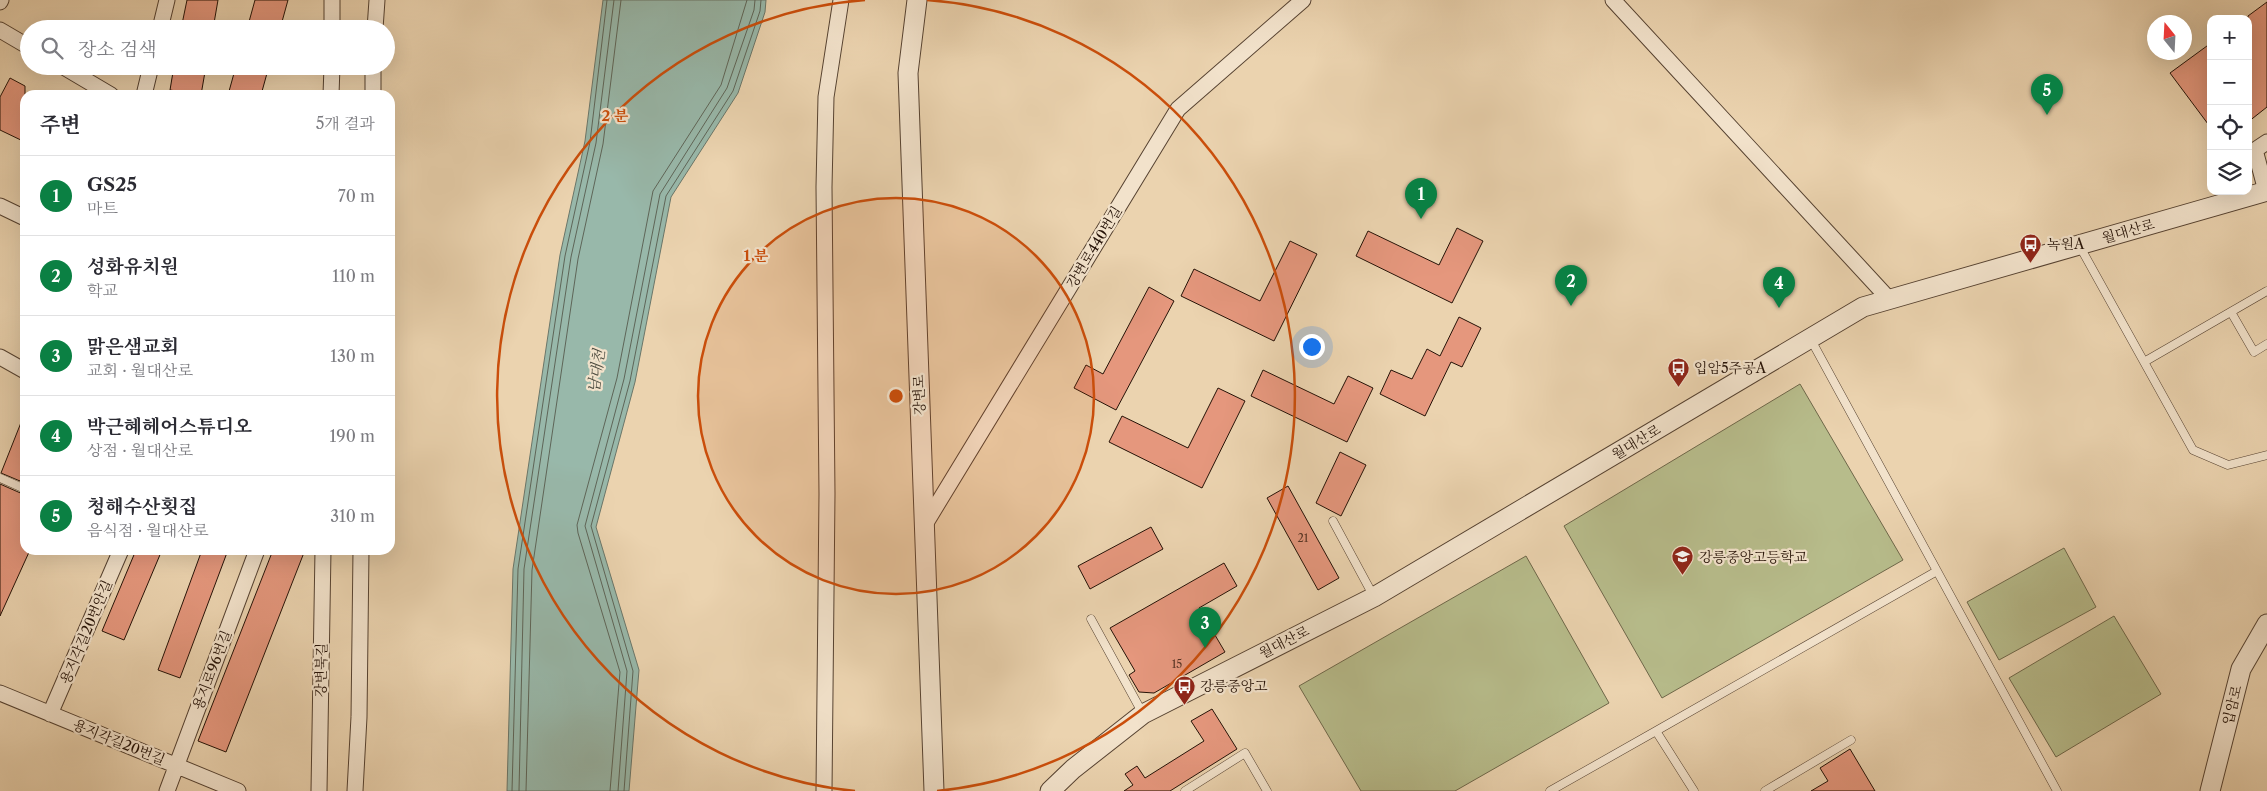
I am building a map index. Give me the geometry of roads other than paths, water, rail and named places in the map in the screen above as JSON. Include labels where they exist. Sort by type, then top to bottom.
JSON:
[{"type":"street","points":[[162,20],[168,0]]},
{"type":"street","points":[[332,0],[332,20]]},
{"type":"street","points":[[376,20],[377,0]]},
{"type":"street","points":[[824,791],[827,494],[824,188],[826,97],[841,0]]},
{"type":"street","name":"강변로","points":[[917,0],[908,73],[934,791]]},
{"type":"street","name":"강변로440번길","points":[[924,526],[1178,109],[1303,0]]},
{"type":"street","points":[[1613,0],[1889,299]]},
{"type":"street","points":[[0,30],[20,42]]},
{"type":"street","points":[[77,75],[103,90]]},
{"type":"street","points":[[145,90],[149,75]]},
{"type":"street","points":[[331,90],[332,75]]},
{"type":"street","points":[[373,75],[373,90]]},
{"type":"street","points":[[2267,142],[2255,150],[2267,191]]},
{"type":"street","name":"월대산로","points":[[1050,791],[1073,769],[1143,714],[1374,597],[1863,307],[2267,191]]},
{"type":"street","points":[[0,206],[20,216]]},
{"type":"street","points":[[0,358],[20,368]]},
{"type":"street","name":"용지각길20번안길","points":[[50,714],[119,555]]},
{"type":"street","name":"용지로96번길","points":[[167,791],[255,555]]},
{"type":"street","name":"강변북길","points":[[319,791],[323,555]]},
{"type":"street","points":[[355,791],[359,717],[361,555]]},
{"type":"street","name":"입암로","points":[[2210,791],[2241,669],[2267,624]]},
{"type":"street","name":"용지각길20번길","points":[[0,693],[238,791]]},
{"type":"lane","points":[[2078,245],[2193,450],[2228,465],[2267,455]]},
{"type":"lane","points":[[2144,362],[2267,291]]},
{"type":"lane","points":[[2231,312],[2254,352],[2267,344]]},
{"type":"lane","points":[[1810,338],[2057,791]]},
{"type":"lane","points":[[0,478],[20,487]]},
{"type":"lane","points":[[1333,520],[1374,597]]},
{"type":"lane","points":[[1550,791],[1937,571]]},
{"type":"lane","points":[[1091,619],[1143,714]]},
{"type":"lane","points":[[1656,732],[1693,790]]},
{"type":"lane","points":[[1765,791],[1851,740]]},
{"type":"lane","points":[[1185,791],[1245,753],[1267,791]]},
{"type":"water","name":"남대천","points":[[603,0],[766,0],[765,12],[738,93],[671,197],[635,382],[596,527],[639,670],[629,791],[507,791],[513,569],[560,255],[585,141]]},
{"type":"place","name":"청해수산횟집","points":[[2047,115]]},
{"type":"place","name":"GS25","points":[[1421,219]]},
{"type":"place","name":"녹원A","points":[[2031,263]]},
{"type":"place","name":"성화유치원","points":[[1571,306]]},
{"type":"place","name":"박근혜헤어스튜디오","points":[[1779,308]]},
{"type":"place","name":"입암5주공A","points":[[1678,387]]},
{"type":"place","name":"강릉중앙고등학교","points":[[1683,576]]},
{"type":"place","name":"맑은샘교회","points":[[1205,648]]},
{"type":"place","name":"강릉중앙고","points":[[1184,705]]}]
